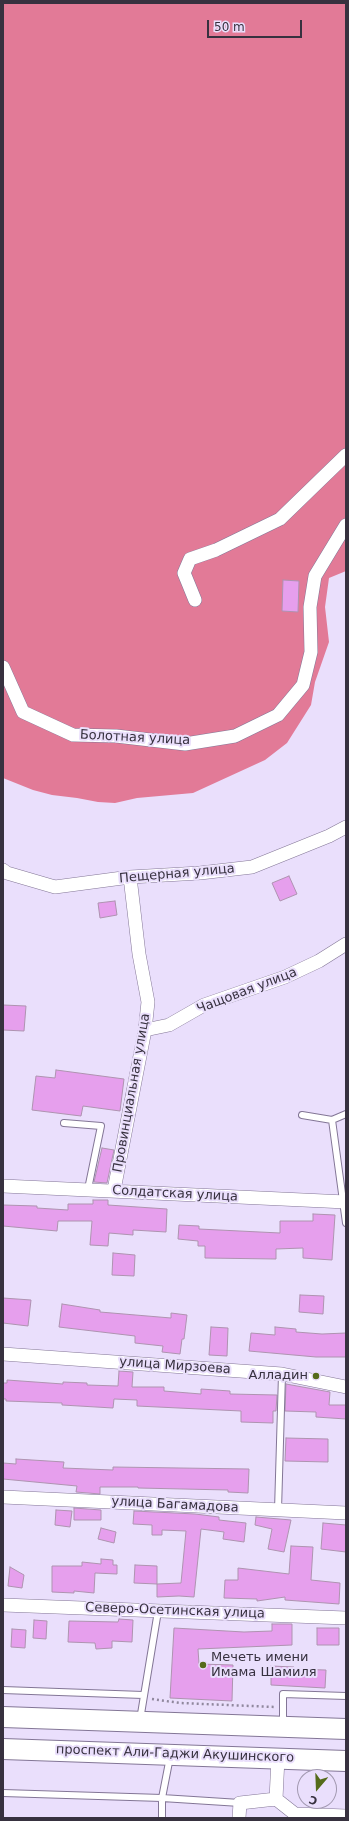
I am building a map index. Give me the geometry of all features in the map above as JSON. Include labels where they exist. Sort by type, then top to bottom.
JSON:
[{"type":"main road","points":[[3,1717],[346,1729]]},
{"type":"main road","name":"проспект Али-Гаджи Акушинского","points":[[3,1749],[346,1761]]},
{"type":"street","points":[[196,600],[184,573],[190,559],[216,550],[280,519],[346,455]]},
{"type":"street","name":"Болотная улица","points":[[3,667],[23,712],[73,734],[116,736],[185,744],[235,736],[278,715],[303,685],[311,652],[310,607],[315,576],[346,525]]},
{"type":"street","name":"Пещерная улица","points":[[4,869],[55,887],[130,877],[200,873],[252,867],[329,836],[346,827]]},
{"type":"street","name":"Провинциальная улица","points":[[114,1190],[145,1030],[148,1002],[139,954],[130,877]]},
{"type":"street","name":"Чащовая улица","points":[[145,1030],[169,1025],[204,1005],[285,977],[319,961],[346,944]]},
{"type":"street","name":"Солдатская улица","points":[[3,1186],[114,1190],[344,1202]]},
{"type":"street","name":"улица Мирзоева","points":[[3,1354],[282,1374],[346,1387]]},
{"type":"street","name":"улица Багамадова","points":[[3,1497],[346,1513]]},
{"type":"street","name":"Северо-Осетинская улица","points":[[3,1605],[346,1618]]},
{"type":"street","points":[[276,1799],[278,1758]]},
{"type":"street","points":[[239,1818],[240,1803],[276,1799],[295,1814],[346,1816]]},
{"type":"lane","points":[[302,1115],[332,1120],[346,1114]]},
{"type":"lane","points":[[332,1120],[346,1223]]},
{"type":"lane","points":[[64,1123],[101,1126],[88,1189]]},
{"type":"lane","points":[[278,1510],[282,1374]]},
{"type":"lane","points":[[139,1722],[158,1611]]},
{"type":"lane","points":[[3,1690],[143,1695]]},
{"type":"lane","points":[[282,1727],[283,1694],[346,1696]]},
{"type":"lane","points":[[162,1818],[162,1798],[170,1754]]},
{"type":"lane","points":[[3,1793],[162,1798],[240,1803]]},
{"type":"path","points":[[143,1695],[154,1700],[180,1703],[283,1707]]},
{"type":"shaded area","points":[[3,3],[346,3],[346,571],[329,578],[325,607],[329,642],[315,682],[311,705],[287,743],[265,760],[193,793],[137,798],[115,803],[98,802],[52,795],[33,790],[3,778]]},
{"type":"building","points":[[283,580],[299,581],[298,612],[282,611]]},
{"type":"building","points":[[289,876],[297,894],[280,901],[272,883]]},
{"type":"building","points":[[115,901],[117,915],[100,918],[98,903]]},
{"type":"building","points":[[3,1005],[26,1006],[24,1031],[3,1030]]},
{"type":"building","points":[[56,1070],[124,1079],[120,1111],[83,1106],[81,1116],[32,1110],[36,1076],[55,1078]]},
{"type":"building","points":[[102,1148],[114,1150],[107,1183],[94,1182]]},
{"type":"building","points":[[93,1200],[108,1200],[108,1205],[167,1209],[166,1232],[133,1230],[133,1235],[109,1233],[108,1246],[90,1245],[92,1221],[58,1221],[57,1231],[3,1226],[3,1205],[37,1206],[37,1208],[68,1210],[68,1204],[93,1204]]},
{"type":"building","points":[[313,1214],[335,1215],[332,1260],[303,1258],[303,1248],[276,1249],[276,1259],[205,1258],[205,1246],[198,1246],[198,1241],[178,1239],[179,1225],[199,1226],[199,1229],[280,1233],[280,1221],[313,1221]]},
{"type":"building","points":[[113,1253],[135,1255],[134,1276],[112,1275]]},
{"type":"building","points":[[300,1295],[324,1296],[323,1314],[299,1312]]},
{"type":"building","points":[[3,1298],[31,1300],[28,1326],[3,1323]]},
{"type":"building","points":[[62,1304],[100,1310],[100,1312],[171,1318],[171,1313],[187,1315],[184,1339],[182,1339],[180,1354],[162,1352],[163,1346],[135,1343],[135,1336],[59,1327]]},
{"type":"building","points":[[211,1327],[228,1328],[227,1356],[209,1355]]},
{"type":"building","points":[[275,1327],[296,1329],[296,1332],[322,1334],[346,1333],[346,1357],[316,1357],[249,1351],[251,1333],[275,1335]]},
{"type":"building","points":[[119,1371],[133,1372],[132,1387],[164,1387],[164,1391],[201,1394],[201,1389],[230,1391],[230,1394],[277,1395],[276,1411],[273,1411],[273,1423],[241,1422],[241,1411],[137,1406],[137,1400],[114,1399],[113,1408],[62,1405],[62,1403],[6,1401],[6,1399],[3,1399],[3,1383],[7,1383],[7,1380],[63,1384],[63,1382],[87,1383],[87,1385],[118,1386]]},
{"type":"building","points":[[286,1384],[330,1392],[329,1405],[346,1405],[346,1419],[316,1417],[316,1412],[285,1411]]},
{"type":"building","points":[[286,1438],[328,1439],[328,1462],[285,1461]]},
{"type":"building","points":[[16,1459],[64,1462],[63,1468],[113,1470],[113,1467],[249,1469],[248,1493],[228,1492],[228,1490],[138,1487],[100,1487],[100,1494],[76,1492],[77,1486],[3,1479],[3,1463],[16,1464]]},
{"type":"building","points":[[74,1508],[101,1510],[101,1520],[74,1520]]},
{"type":"building","points":[[56,1510],[72,1511],[70,1527],[55,1525]]},
{"type":"building","points":[[134,1511],[195,1514],[219,1517],[219,1520],[246,1523],[244,1542],[223,1539],[224,1532],[201,1529],[194,1597],[157,1597],[157,1584],[181,1583],[186,1531],[162,1530],[162,1535],[152,1535],[152,1525],[133,1524]]},
{"type":"building","points":[[256,1517],[291,1520],[284,1552],[268,1549],[272,1529],[255,1525]]},
{"type":"building","points":[[323,1523],[346,1525],[346,1552],[321,1549]]},
{"type":"building","points":[[101,1528],[116,1532],[114,1543],[98,1539]]},
{"type":"building","points":[[291,1546],[313,1547],[311,1580],[340,1583],[339,1604],[285,1600],[285,1597],[257,1601],[257,1599],[224,1598],[225,1580],[238,1580],[238,1568],[289,1574]]},
{"type":"building","points":[[101,1559],[113,1560],[113,1565],[117,1565],[117,1574],[95,1573],[94,1593],[74,1591],[74,1593],[52,1592],[52,1566],[82,1566],[82,1562],[101,1564]]},
{"type":"building","points":[[135,1565],[157,1566],[157,1584],[134,1583]]},
{"type":"building","points":[[10,1567],[24,1575],[22,1588],[8,1586]]},
{"type":"building","points":[[119,1619],[133,1620],[132,1642],[112,1641],[112,1648],[96,1649],[95,1643],[68,1642],[69,1621],[118,1622]]},
{"type":"building","points":[[34,1620],[47,1621],[46,1639],[33,1638]]},
{"type":"building","name":"Мечеть имени Имама Шамиля","points":[[272,1624],[292,1624],[292,1645],[198,1649],[199,1664],[233,1665],[232,1701],[170,1698],[174,1628],[244,1632],[272,1631]]},
{"type":"building","points":[[317,1628],[339,1628],[339,1645],[317,1645]]},
{"type":"building","points":[[12,1629],[26,1630],[25,1648],[11,1647]]},
{"type":"building","points":[[271,1666],[294,1667],[294,1669],[326,1670],[325,1688],[271,1685]]},
{"type":"place","name":"Алладин","points":[[316,1376]]},
{"type":"place","name":"Мечеть имени Имама Шамиля","points":[[203,1665]]}]
